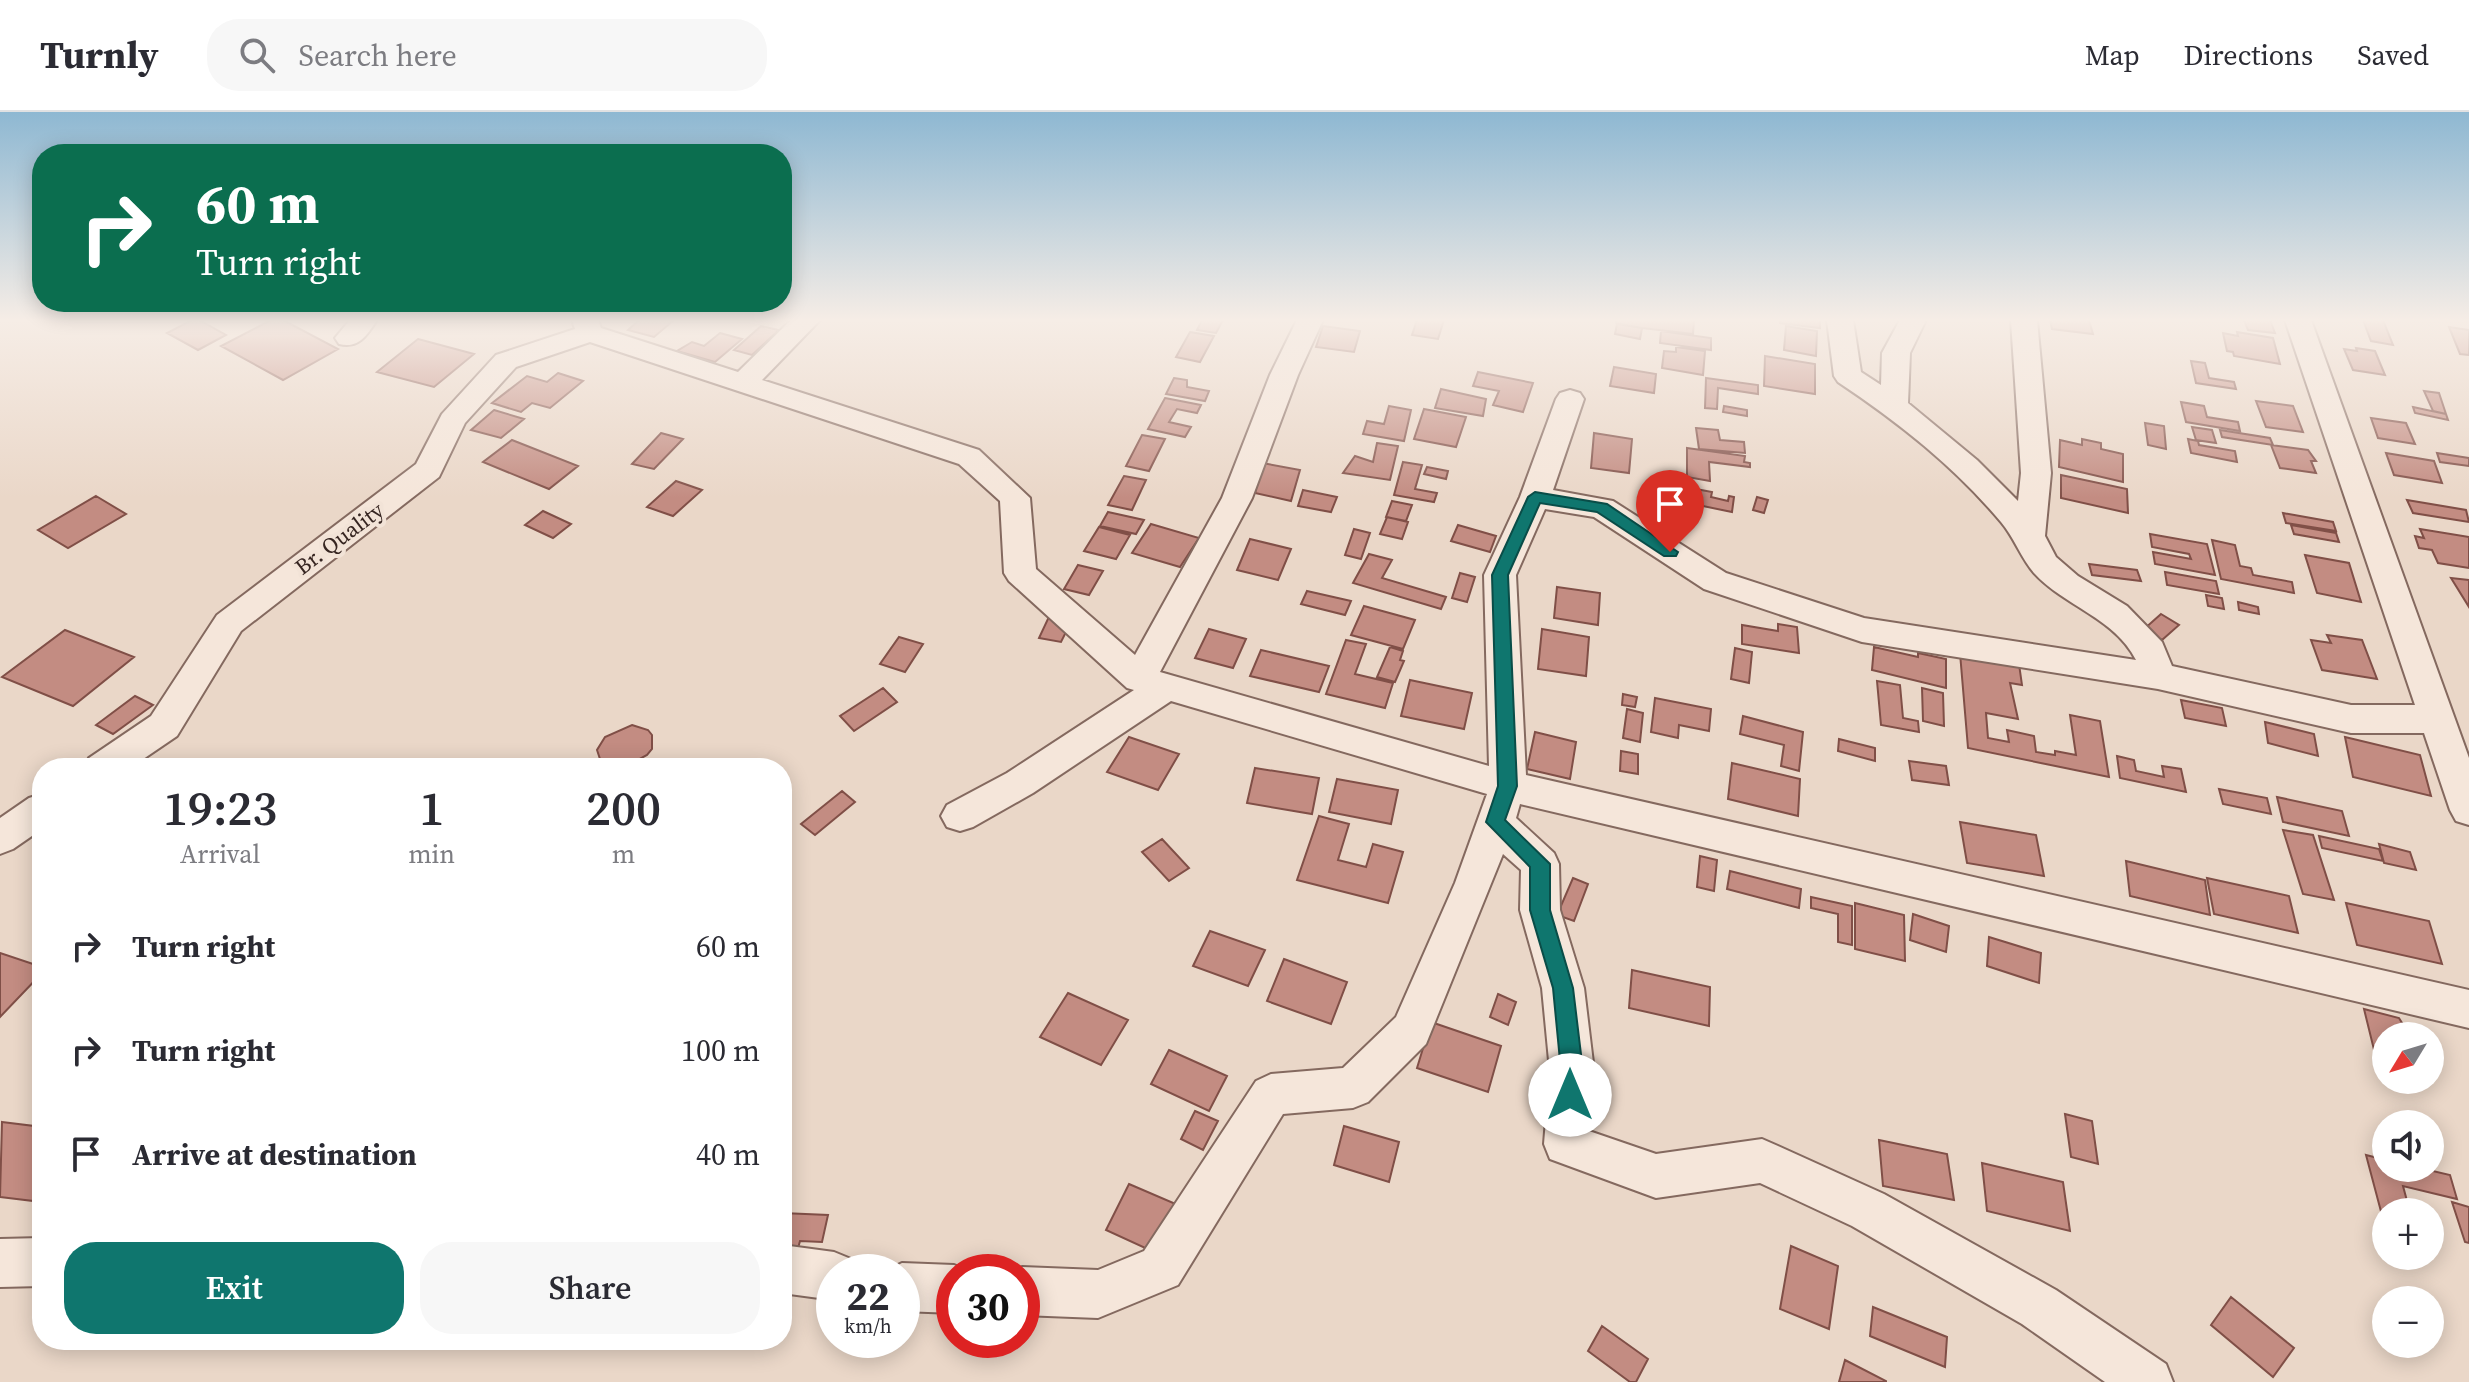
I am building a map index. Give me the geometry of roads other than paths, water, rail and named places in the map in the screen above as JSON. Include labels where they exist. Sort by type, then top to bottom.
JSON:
[{"type":"street","name":"Br. Quality","points":[[117,758],[164,726],[229,623],[428,470],[452,420],[489,379]]},
{"type":"street","points":[[733,379],[969,457],[1015,498],[1020,573],[1152,683],[1502,804],[2469,1009]]},
{"type":"street","points":[[743,383],[747,379]]},
{"type":"street","points":[[960,816],[1020,783],[1152,683],[1237,498],[1282,379]]},
{"type":"street","points":[[1853,379],[1894,406],[1942,444],[2001,499],[2029,536],[2044,564],[2067,584],[2115,614],[2150,651],[2158,676]]},
{"type":"street","points":[[1894,406],[1895,379]]},
{"type":"street","points":[[2029,379],[2036,473],[2029,536]]},
{"type":"street","points":[[2319,379],[2469,810]]},
{"type":"street","points":[[1040,1292],[1098,1294],[1161,1268],[1271,1095],[1353,1088],[1411,1030],[1474,883],[1502,804],[1500,575],[1535,497],[1570,399]]},
{"type":"street","points":[[1535,497],[1602,508],[1715,581],[1862,630],[2158,676],[2351,719],[2437,719]]},
{"type":"street","points":[[1502,804],[1540,864],[1540,910],[1563,988],[1572,1071],[1566,1144],[1656,1176],[1762,1161],[1868,1210],[2039,1307],[2148,1382]]},
{"type":"street","points":[[0,838],[32,816]]},
{"type":"street","points":[[0,1263],[32,1262]]},
{"type":"street","points":[[792,1270],[816,1274]]}]
